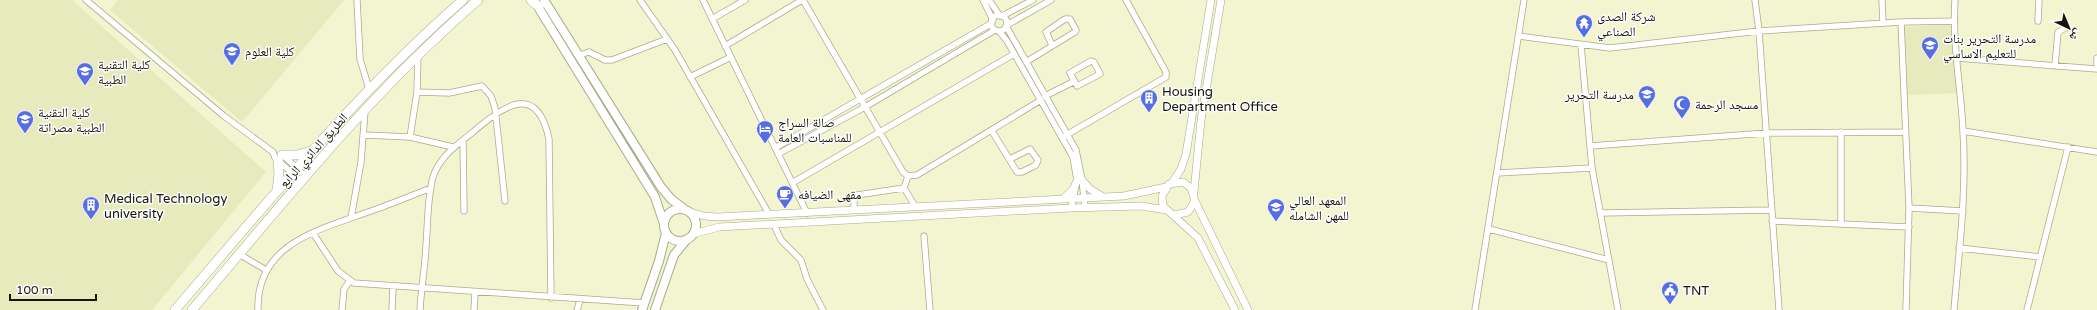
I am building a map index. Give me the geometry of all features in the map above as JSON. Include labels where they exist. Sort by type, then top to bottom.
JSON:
[{"type":"main road","name":"الطريق الدائري الرابع","points":[[175,310],[311,151],[393,64],[462,0]]},
{"type":"main road","name":"الطريق الدائري الرابع","points":[[192,310],[303,178],[382,90],[444,29],[478,0]]},
{"type":"main road","points":[[537,2],[580,55],[661,187],[671,199],[687,211],[696,223],[690,237],[674,255],[655,310]]},
{"type":"main road","points":[[537,2],[655,197],[666,234],[659,261],[643,307]]},
{"type":"main road","points":[[277,191],[279,174],[277,156],[311,151]]},
{"type":"main road","points":[[664,224],[671,212],[687,211]]},
{"type":"main road","points":[[666,234],[678,241],[690,237]]},
{"type":"street","points":[[86,0],[224,116],[277,156],[303,178]]},
{"type":"street","points":[[356,0],[360,59],[369,89]]},
{"type":"street","points":[[640,0],[668,39],[769,214]]},
{"type":"street","points":[[703,0],[807,213]]},
{"type":"street","points":[[712,19],[745,0]]},
{"type":"street","points":[[725,46],[802,0],[903,172],[908,176],[917,175],[992,131],[1043,98],[1073,82]]},
{"type":"street","points":[[982,0],[997,30],[1043,98],[1077,154],[1079,181],[1085,208]]},
{"type":"street","points":[[989,0],[1001,16],[1006,20],[1007,25],[1043,98]]},
{"type":"street","points":[[777,151],[992,21],[1033,0]]},
{"type":"street","points":[[777,151],[865,107],[1051,0]]},
{"type":"street","points":[[1066,136],[1166,77],[1166,72],[1126,0]]},
{"type":"street","points":[[1166,210],[1162,201],[1163,191],[1181,169],[1186,154],[1211,0]]},
{"type":"street","points":[[1221,0],[1201,120],[1194,193],[1195,201],[1248,310]]},
{"type":"street","points":[[1475,310],[1524,0]]},
{"type":"street","points":[[1755,0],[1759,30],[1767,133],[1771,210],[1779,310]]},
{"type":"street","points":[[1882,0],[1882,23]]},
{"type":"street","points":[[1954,310],[1963,212],[1963,131],[1954,21],[1955,0]]},
{"type":"street","points":[[2038,21],[2039,0]]},
{"type":"street","points":[[1026,62],[1075,32],[1076,30],[1070,19],[1066,19],[1046,32],[1052,45]]},
{"type":"street","points":[[1519,36],[1610,48],[1639,46],[1759,30],[1901,22],[1954,21]]},
{"type":"street","points":[[1901,22],[1909,208],[1906,310]]},
{"type":"street","points":[[2055,66],[2058,32],[2067,27]]},
{"type":"street","points":[[580,55],[589,52],[606,60],[612,60],[668,39]]},
{"type":"street","points":[[1581,45],[1592,168],[1618,310]]},
{"type":"street","points":[[792,183],[1014,54]]},
{"type":"street","points":[[410,138],[417,92],[418,55]]},
{"type":"street","points":[[690,77],[731,57]]},
{"type":"street","points":[[1957,58],[2097,69],[2097,58]]},
{"type":"street","points":[[1091,61],[1094,62],[1100,71],[1098,76],[1079,86],[1073,82],[1070,76],[1072,71],[1091,61]]},
{"type":"street","points":[[417,92],[449,93],[482,86],[492,96],[505,201]]},
{"type":"street","points":[[420,310],[431,188],[438,166],[453,147],[495,114],[512,104],[521,104],[535,108],[546,123],[550,154],[551,298]]},
{"type":"street","points":[[351,218],[358,188],[365,110]]},
{"type":"street","points":[[992,131],[1010,159],[1019,173],[1036,165],[1038,160],[1030,149],[1010,159]]},
{"type":"street","points":[[1963,131],[2097,152]]},
{"type":"street","points":[[1841,132],[1841,224]]},
{"type":"street","points":[[1590,146],[1767,133],[1905,132]]},
{"type":"street","points":[[364,134],[410,138],[453,147]]},
{"type":"street","points":[[463,140],[464,211]]},
{"type":"street","points":[[2027,310],[2068,147]]},
{"type":"street","points":[[1497,173],[1592,168]]},
{"type":"street","points":[[908,176],[904,188],[915,206]]},
{"type":"street","points":[[1079,181],[1103,197]]},
{"type":"street","points":[[1071,208],[1079,181]]},
{"type":"street","points":[[1064,198],[1073,190],[1079,181]]},
{"type":"street","points":[[687,211],[704,216],[718,217],[807,213],[923,205],[1124,196],[1183,182],[1192,188],[1194,193]]},
{"type":"street","points":[[258,310],[258,295],[266,270],[284,248],[313,233],[431,188]]},
{"type":"street","points":[[854,209],[854,199],[857,195],[904,188]]},
{"type":"street","points":[[1174,215],[1188,212],[1195,201]]},
{"type":"street","points":[[923,205],[923,217]]},
{"type":"street","points":[[690,237],[719,228],[1071,208],[1141,206],[1166,210],[1174,215],[1198,238],[1235,310]]},
{"type":"street","points":[[1909,208],[1963,212]]},
{"type":"street","points":[[1601,213],[1771,210]]},
{"type":"street","points":[[1772,221],[1909,227]]},
{"type":"street","points":[[774,225],[781,240],[801,260],[807,279],[823,310]]},
{"type":"street","points":[[1489,229],[1609,260]]},
{"type":"street","points":[[313,233],[338,271],[354,284],[580,300],[643,307]]},
{"type":"street","points":[[924,236],[930,310]]},
{"type":"street","points":[[1959,248],[2040,257]]},
{"type":"street","points":[[239,254],[266,270]]},
{"type":"street","points":[[342,310],[344,289],[350,281]]},
{"type":"street","points":[[392,310],[393,287]]},
{"type":"street","points":[[474,293],[474,310]]},
{"type":"street","points":[[577,310],[580,300]]},
{"type":"shaded area","name":"كلية التقنية الطبية","points":[[0,0],[72,0],[266,172],[152,310],[0,310]]},
{"type":"shaded area","name":"كلية العلوم","points":[[118,0],[344,0],[242,122],[110,10]]},
{"type":"shaded area","name":"مدرسة التحرير بنات للتعليم الاساسي","points":[[1953,24],[1958,93],[1905,95],[1902,27]]},
{"type":"place","name":"شركة الصدى الصناعي","points":[[1584,38]]},
{"type":"place","name":"مدرسة التحرير بنات للتعليم الاساسي","points":[[1930,60]]},
{"type":"place","name":"كلية العلوم","points":[[232,66]]},
{"type":"place","name":"كلية التقنية الطبية","points":[[85,86]]},
{"type":"place","name":"مدرسة التحرير","points":[[1647,109]]},
{"type":"place","name":"Housing Department Office","points":[[1149,113]]},
{"type":"place","name":"مسجد الرحمة","points":[[1682,119]]},
{"type":"place","name":"كلية التقنية الطبية مصراتة","points":[[25,134]]},
{"type":"place","name":"صالة السراج للمناسبات العامة","points":[[765,144]]},
{"type":"place","name":"مقهى الضيافه","points":[[785,209]]},
{"type":"place","name":"Medical Technology university","points":[[91,220]]},
{"type":"place","name":"المعهد العالي للمهن الشامله","points":[[1276,222]]},
{"type":"place","name":"TNT","points":[[1670,305]]}]
